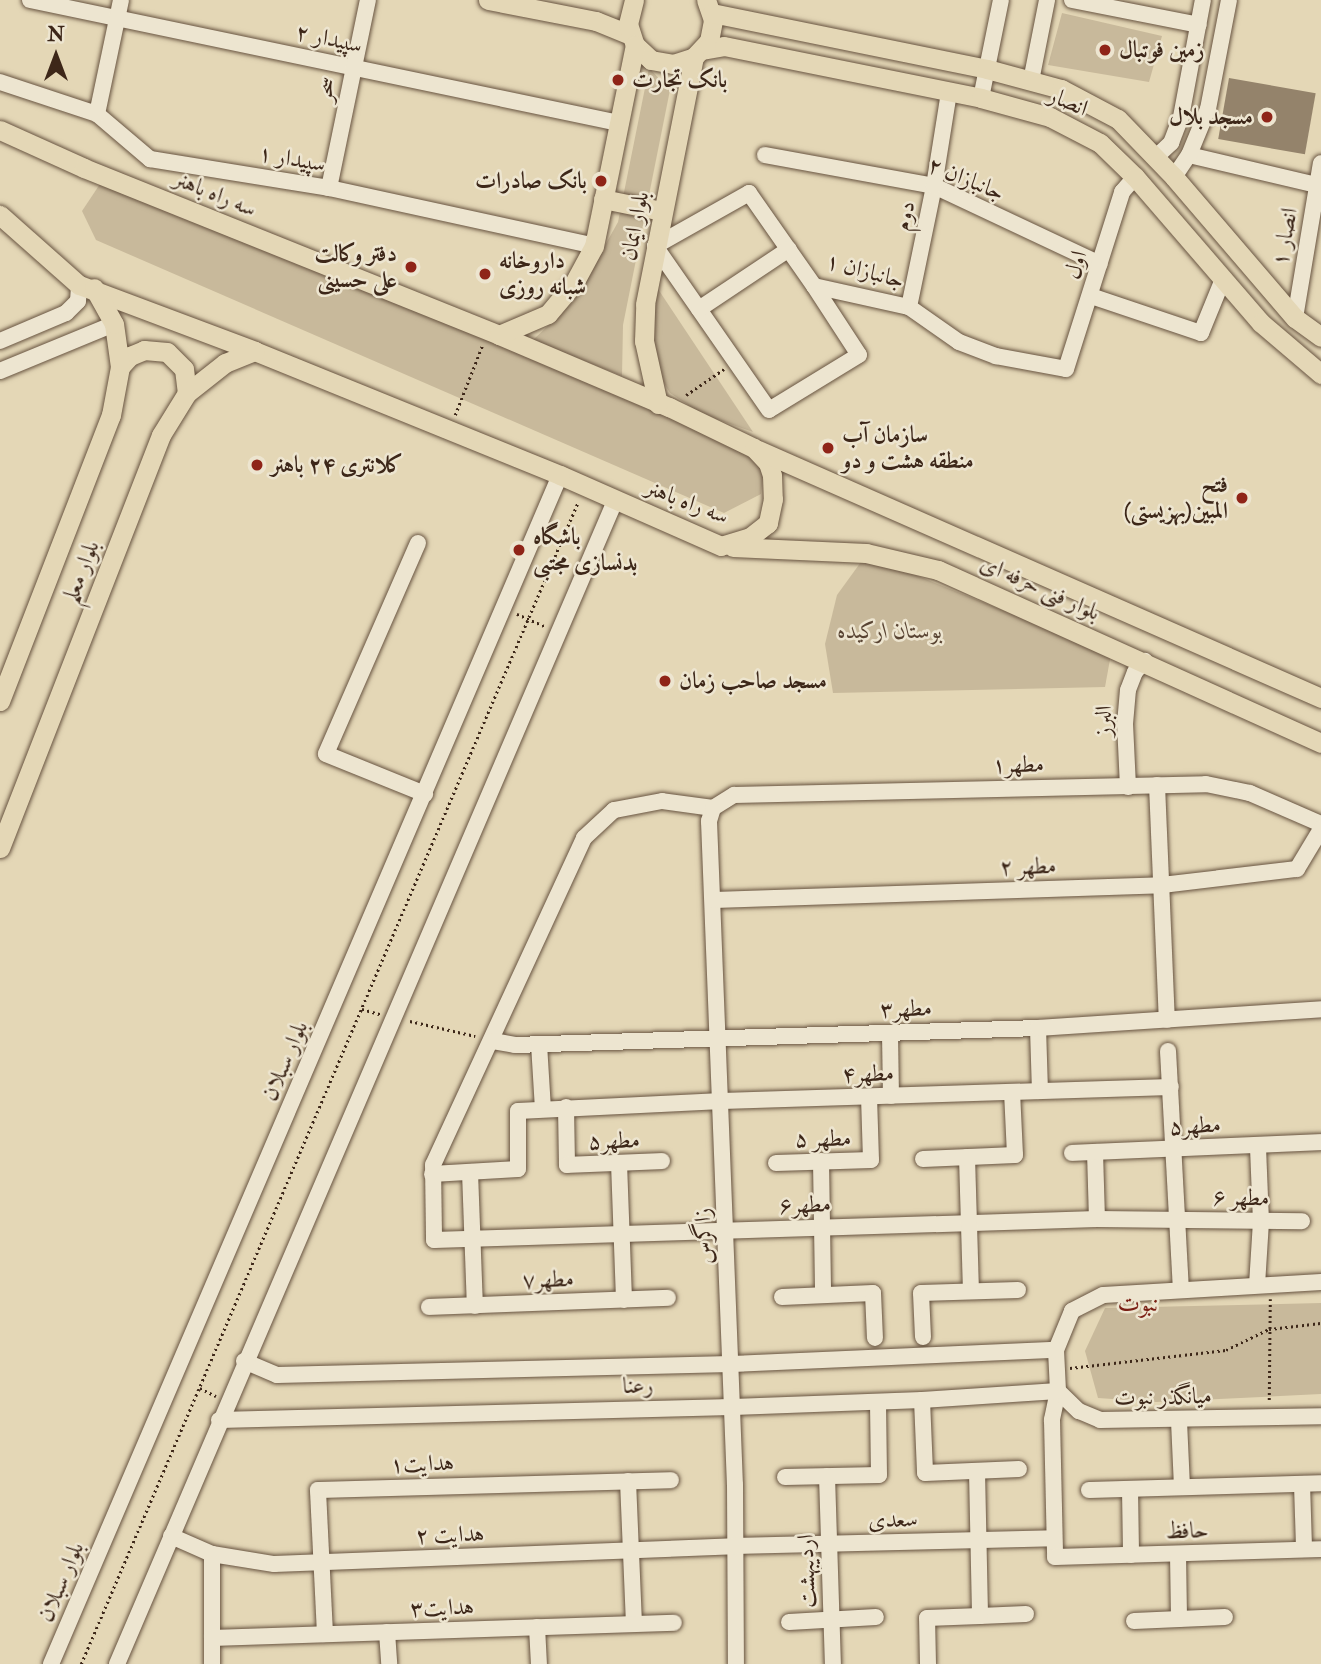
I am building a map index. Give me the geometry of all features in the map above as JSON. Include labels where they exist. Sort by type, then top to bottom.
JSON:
[{"type":"main road","points":[[488,0],[596,21],[633,40]]},
{"type":"main road","name":"بلوار ایمان","points":[[493,333],[548,314],[574,283],[593,246],[633,40],[629,13],[634,0]]},
{"type":"main road","name":"بلوار ایمان","points":[[663,406],[643,341],[645,304],[662,211],[698,54],[712,31],[709,7]]},
{"type":"main road","name":"انصار","points":[[709,7],[987,69],[1061,89],[1118,119],[1174,177],[1295,318],[1321,337]]},
{"type":"main road","name":"انصار","points":[[633,40],[642,54],[662,63],[684,62],[723,46],[981,98],[1050,117],[1100,143],[1135,177],[1261,323],[1321,374]]},
{"type":"main road","name":"سه راه باهنر","points":[[0,131],[84,168],[493,333],[754,448],[768,463],[772,475],[774,499],[768,523],[750,537],[721,546],[560,475],[255,351],[86,287],[0,215]]},
{"type":"main road","points":[[1135,177],[1156,157]]},
{"type":"main road","points":[[1154,200],[1174,177]]},
{"type":"main road","points":[[603,199],[662,211]]},
{"type":"main road","name":"بلوار معلم","points":[[0,701],[111,415],[120,367],[114,324],[86,287]]},
{"type":"main road","points":[[120,367],[130,356],[144,349],[166,352],[184,369],[187,393]]},
{"type":"main road","name":"بلوار معلم","points":[[0,848],[161,435],[187,393],[225,363],[255,351]]},
{"type":"main road","name":"بلوار فنی حرفه ای","points":[[754,448],[945,529],[1321,698]]},
{"type":"main road","name":"بلوار فنی حرفه ای","points":[[721,546],[866,553],[938,570],[1145,661],[1321,743]]},
{"type":"street","name":"سپیدار ۲","points":[[30,0],[619,123]]},
{"type":"street","points":[[96,114],[121,0]]},
{"type":"street","name":"سحر","points":[[329,188],[368,0]]},
{"type":"street","points":[[981,98],[1001,0]]},
{"type":"street","points":[[1031,81],[1047,0]]},
{"type":"street","points":[[1072,0],[1199,25]]},
{"type":"street","points":[[1156,157],[1171,143],[1181,117],[1203,0]]},
{"type":"street","points":[[1174,177],[1189,155],[1208,109],[1229,0]]},
{"type":"street","name":"سپیدار ۱","points":[[0,82],[96,114],[150,159],[329,188],[593,246]]},
{"type":"street","name":"دوم","points":[[909,307],[934,186],[949,92]]},
{"type":"street","name":"جانبازان ۲","points":[[765,155],[934,186],[1100,264]]},
{"type":"street","points":[[1189,155],[1317,185]]},
{"type":"street","name":"انصار ۱","points":[[1295,318],[1315,237],[1317,185],[1321,163]]},
{"type":"street","name":"اول","points":[[1066,369],[1122,192],[1135,177]]},
{"type":"street","name":"جانبازان ۱","points":[[655,246],[749,193],[814,286],[909,307],[960,342],[996,356],[1066,369]]},
{"type":"street","points":[[655,246],[769,410],[859,355],[814,286]]},
{"type":"street","points":[[699,309],[789,249]]},
{"type":"street","points":[[1090,296],[1201,333],[1223,279]]},
{"type":"street","points":[[0,341],[66,313],[78,302],[86,287]]},
{"type":"street","points":[[0,371],[114,324]]},
{"type":"street","name":"بلوار سبلان","points":[[51,1664],[505,608],[511,574],[560,475]]},
{"type":"street","points":[[117,1664],[244,1361],[615,501]]},
{"type":"street","points":[[418,543],[327,754],[425,794]]},
{"type":"street","name":"البرز","points":[[1128,787],[1125,724],[1128,690],[1135,672],[1145,661]]},
{"type":"street","name":"مطهر۱","points":[[713,808],[734,795],[1206,784],[1250,793],[1321,824]]},
{"type":"street","points":[[1157,785],[1167,1020]]},
{"type":"street","points":[[539,1044],[543,1109],[518,1111],[518,1169],[432,1174],[433,1165],[493,1041],[584,838],[614,810],[662,801],[713,808]]},
{"type":"street","name":"زاگرس","points":[[713,808],[709,821],[733,1407],[736,1664]]},
{"type":"street","name":"مطهر ۲","points":[[714,900],[1162,885],[1297,869],[1321,830]]},
{"type":"street","name":"مطهر۳","points":[[493,1041],[515,1045],[1038,1028],[1321,1009]]},
{"type":"street","points":[[1038,1028],[1040,1091]]},
{"type":"street","points":[[890,1033],[891,1096]]},
{"type":"street","points":[[1168,1051],[1181,1290]]},
{"type":"street","name":"مطهر۴","points":[[543,1109],[1171,1087]]},
{"type":"street","points":[[923,1159],[1015,1155],[1012,1092]]},
{"type":"street","name":"مطهر ۵","points":[[776,1163],[871,1160],[869,1097]]},
{"type":"street","name":"مطهر۵","points":[[566,1107],[567,1165],[662,1161]]},
{"type":"street","name":"مطهر۵","points":[[1072,1153],[1175,1151],[1321,1142]]},
{"type":"street","points":[[1258,1146],[1263,1285]]},
{"type":"street","points":[[1095,1152],[1097,1219]]},
{"type":"street","points":[[967,1157],[971,1291]]},
{"type":"street","points":[[821,1161],[824,1294]]},
{"type":"street","points":[[619,1163],[624,1300]]},
{"type":"street","points":[[470,1172],[475,1306]]},
{"type":"street","name":"مطهر۶","points":[[432,1174],[434,1240],[1097,1219],[1179,1220]]},
{"type":"street","name":"مطهر ۶","points":[[1179,1220],[1302,1221]]},
{"type":"street","points":[[1054,1538],[1052,1420],[1058,1391],[1056,1350],[1072,1311],[1103,1295],[1321,1282]]},
{"type":"street","points":[[923,1337],[921,1293],[1017,1290]]},
{"type":"street","points":[[782,1297],[873,1293],[875,1338]]},
{"type":"street","name":"مطهر۷","points":[[429,1307],[668,1298]]},
{"type":"street","name":"رعنا","points":[[244,1361],[277,1375],[731,1364],[1056,1350]]},
{"type":"street","name":"رعنا","points":[[219,1420],[733,1407],[922,1400],[1058,1391]]},
{"type":"street","name":"میانگذر نبوت","points":[[1058,1391],[1079,1411],[1100,1420],[1179,1421],[1321,1416]]},
{"type":"street","points":[[922,1400],[925,1473],[1019,1469]]},
{"type":"street","points":[[785,1477],[879,1475],[877,1402]]},
{"type":"street","points":[[1179,1421],[1182,1487]]},
{"type":"street","points":[[977,1471],[980,1616]]},
{"type":"street","name":"اردیبهشت","points":[[827,1476],[833,1664]]},
{"type":"street","name":"هدایت۱","points":[[325,1634],[318,1490],[671,1480]]},
{"type":"street","points":[[628,1481],[634,1624]]},
{"type":"street","points":[[1089,1490],[1321,1483]]},
{"type":"street","points":[[1301,1484],[1304,1549]]},
{"type":"street","points":[[1130,1489],[1131,1555]]},
{"type":"street","name":"هدایت ۲","points":[[171,1536],[212,1554],[274,1564],[734,1546]]},
{"type":"street","name":"سعدی","points":[[734,1546],[1054,1538]]},
{"type":"street","name":"حافظ","points":[[1054,1538],[1055,1557],[1321,1549]]},
{"type":"street","points":[[1178,1553],[1180,1619]]},
{"type":"street","points":[[212,1554],[212,1664]]},
{"type":"street","points":[[928,1664],[927,1618],[1026,1614]]},
{"type":"street","points":[[789,1622],[876,1617]]},
{"type":"street","points":[[1134,1621],[1224,1617]]},
{"type":"street","name":"هدایت۳","points":[[212,1638],[674,1623]]},
{"type":"street","points":[[537,1627],[539,1664]]},
{"type":"street","points":[[387,1632],[389,1664]]},
{"type":"path","points":[[448,431],[493,333]]},
{"type":"path","points":[[663,406],[735,361]]},
{"type":"path","points":[[81,1664],[530,620],[585,486]]},
{"type":"path","points":[[505,608],[558,632]]},
{"type":"path","points":[[362,1009],[493,1041]]},
{"type":"path","points":[[1263,1285],[1269,1329],[1269,1418]]},
{"type":"path","points":[[1057,1370],[1226,1350],[1269,1329],[1321,1323]]},
{"type":"path","points":[[200,1388],[227,1401]]},
{"type":"green space","name":"زمین فوتبال","points":[[1062,13],[1162,36],[1149,82],[1048,65]]},
{"type":"green space","points":[[649,68],[670,90],[623,325],[622,376],[533,340],[574,301],[618,222]]},
{"type":"green space","points":[[100,184],[133,188],[692,425],[750,454],[763,473],[761,494],[724,513],[96,240],[82,211]]},
{"type":"green space","points":[[656,286],[753,432],[702,414],[670,393],[656,370],[649,341]]},
{"type":"green space","name":"بوستان ارکیده","points":[[866,555],[1111,654],[1105,687],[833,693],[825,644],[837,595]]},
{"type":"green space","points":[[1321,1303],[1321,1394],[1156,1402],[1098,1398],[1085,1351],[1105,1308]]},
{"type":"building","name":"مسجد بلال","points":[[1229,78],[1316,93],[1305,154],[1218,139]]},
{"type":"place","name":"زمین فوتبال","points":[[1105,50]]},
{"type":"place","name":"بانک تجارت","points":[[618,80]]},
{"type":"place","name":"مسجد بلال","points":[[1267,117]]},
{"type":"place","name":"بانک صادرات","points":[[601,181]]},
{"type":"place","name":"دفتر وکالت علی حسینی","points":[[411,267]]},
{"type":"place","name":"داروخانه شبانه روزی","points":[[485,274]]},
{"type":"place","name":"سازمان آب منطقه هشت و دو","points":[[828,448]]},
{"type":"place","name":"کلانتری ۲۴ باهنر","points":[[257,465]]},
{"type":"place","name":"فتح المبین(بهزیستی)","points":[[1242,498]]},
{"type":"place","name":"باشگاه بدنسازی مجتبی","points":[[519,550]]},
{"type":"place","name":"مسجد صاحب زمان","points":[[665,681]]},
{"type":"district","name":"نبوت","points":[[1138,1304]]}]
